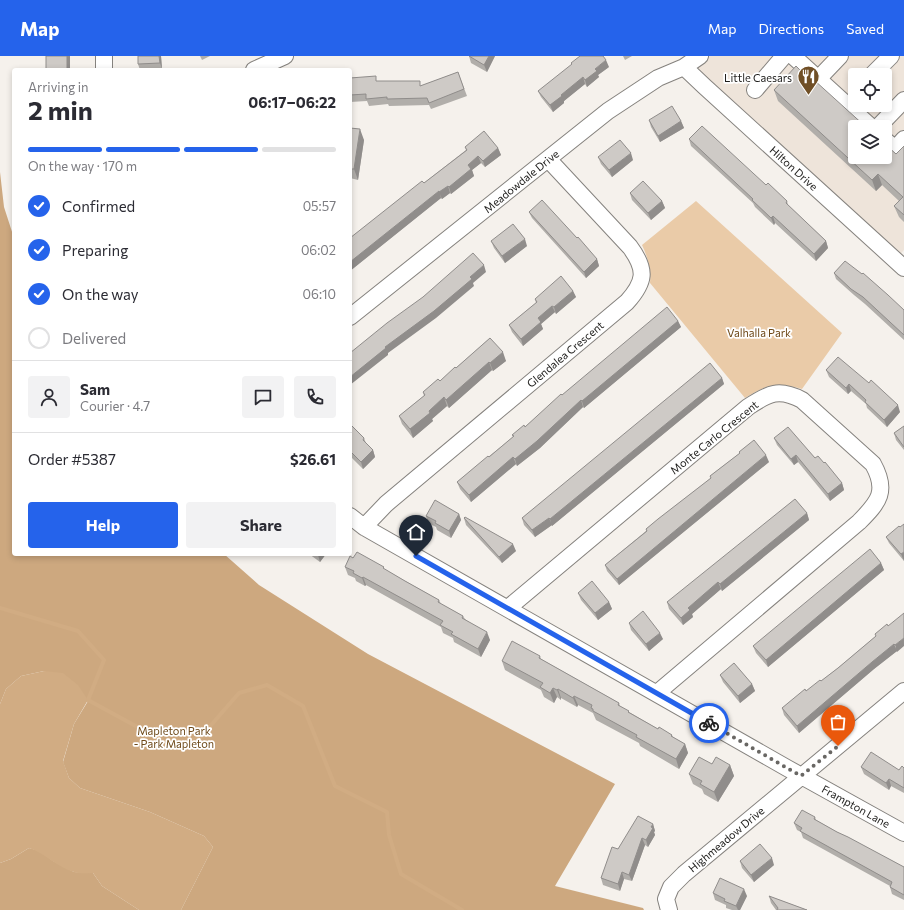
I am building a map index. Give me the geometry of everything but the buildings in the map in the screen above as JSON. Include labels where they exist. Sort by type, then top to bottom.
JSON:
[{"type":"street","points":[[104,56],[104,68]]},
{"type":"street","points":[[259,68],[285,56]]},
{"type":"street","name":"Meadowdale Drive","points":[[352,315],[608,111],[658,78],[684,66],[700,56]]},
{"type":"street","points":[[755,90],[784,56]]},
{"type":"street","points":[[793,56],[819,78],[848,96]]},
{"type":"street","points":[[819,78],[840,56]]},
{"type":"street","points":[[879,68],[891,56]]},
{"type":"street","points":[[898,56],[904,61]]},
{"type":"street","name":"Hilton Drive","points":[[684,66],[704,86],[904,268]]},
{"type":"street","points":[[885,120],[904,100]]},
{"type":"street","points":[[892,146],[895,149],[904,139]]},
{"type":"street","name":"Glendalea Crescent","points":[[364,527],[386,504],[627,302],[637,290],[641,282],[641,265],[637,256],[548,159]]},
{"type":"street","name":"Monte Carlo Crescent","points":[[508,608],[748,407],[764,396],[778,392],[792,394],[802,400],[873,464],[880,477],[880,492],[874,506],[853,527],[657,694]]},
{"type":"street","name":"Frampton Lane","points":[[352,518],[364,527],[904,833]]},
{"type":"street","points":[[801,776],[904,691]]},
{"type":"street","name":"Highmeadow Drive","points":[[669,910],[666,899],[671,888],[684,874],[801,776]]},
{"type":"shaded area","points":[[700,56],[904,56],[904,250],[895,260],[684,67]]},
{"type":"shaded area","points":[[44,671],[63,673],[78,685],[88,700],[74,724],[63,761],[69,778],[80,788],[150,812],[204,836],[213,847],[181,910],[139,910],[102,886],[93,873],[78,873],[68,870],[41,853],[29,848],[11,859],[0,863],[0,704],[6,689],[21,676]]},
{"type":"green space","name":"Mapleton Park - Park Mapleton","points":[[0,172],[4,207],[12,232],[12,556],[226,556],[259,585],[368,654],[615,784],[555,886],[643,908],[644,910],[181,910],[213,847],[204,836],[150,812],[80,788],[69,778],[63,762],[74,724],[88,701],[44,671],[21,676],[6,689],[0,704]]},
{"type":"green space","name":"Valhalla Park","points":[[696,201],[842,333],[802,389],[778,385],[766,387],[745,398],[650,283],[649,264],[642,245]]},
{"type":"green space","points":[[29,848],[40,851],[53,861],[74,872],[93,873],[102,886],[139,910],[0,910],[0,863],[11,859]]},
{"type":"waterway","points":[[0,608],[78,631],[104,660],[88,700],[165,742],[199,739],[239,693],[267,685],[303,706],[335,786],[387,812],[389,835],[401,874],[462,910]]},
{"type":"way so far","points":[[709,723],[801,776],[838,746]]},
{"type":"place","name":"Little Caesars","points":[[808,96]]},
{"type":"route","points":[[416,556],[709,723]]}]
